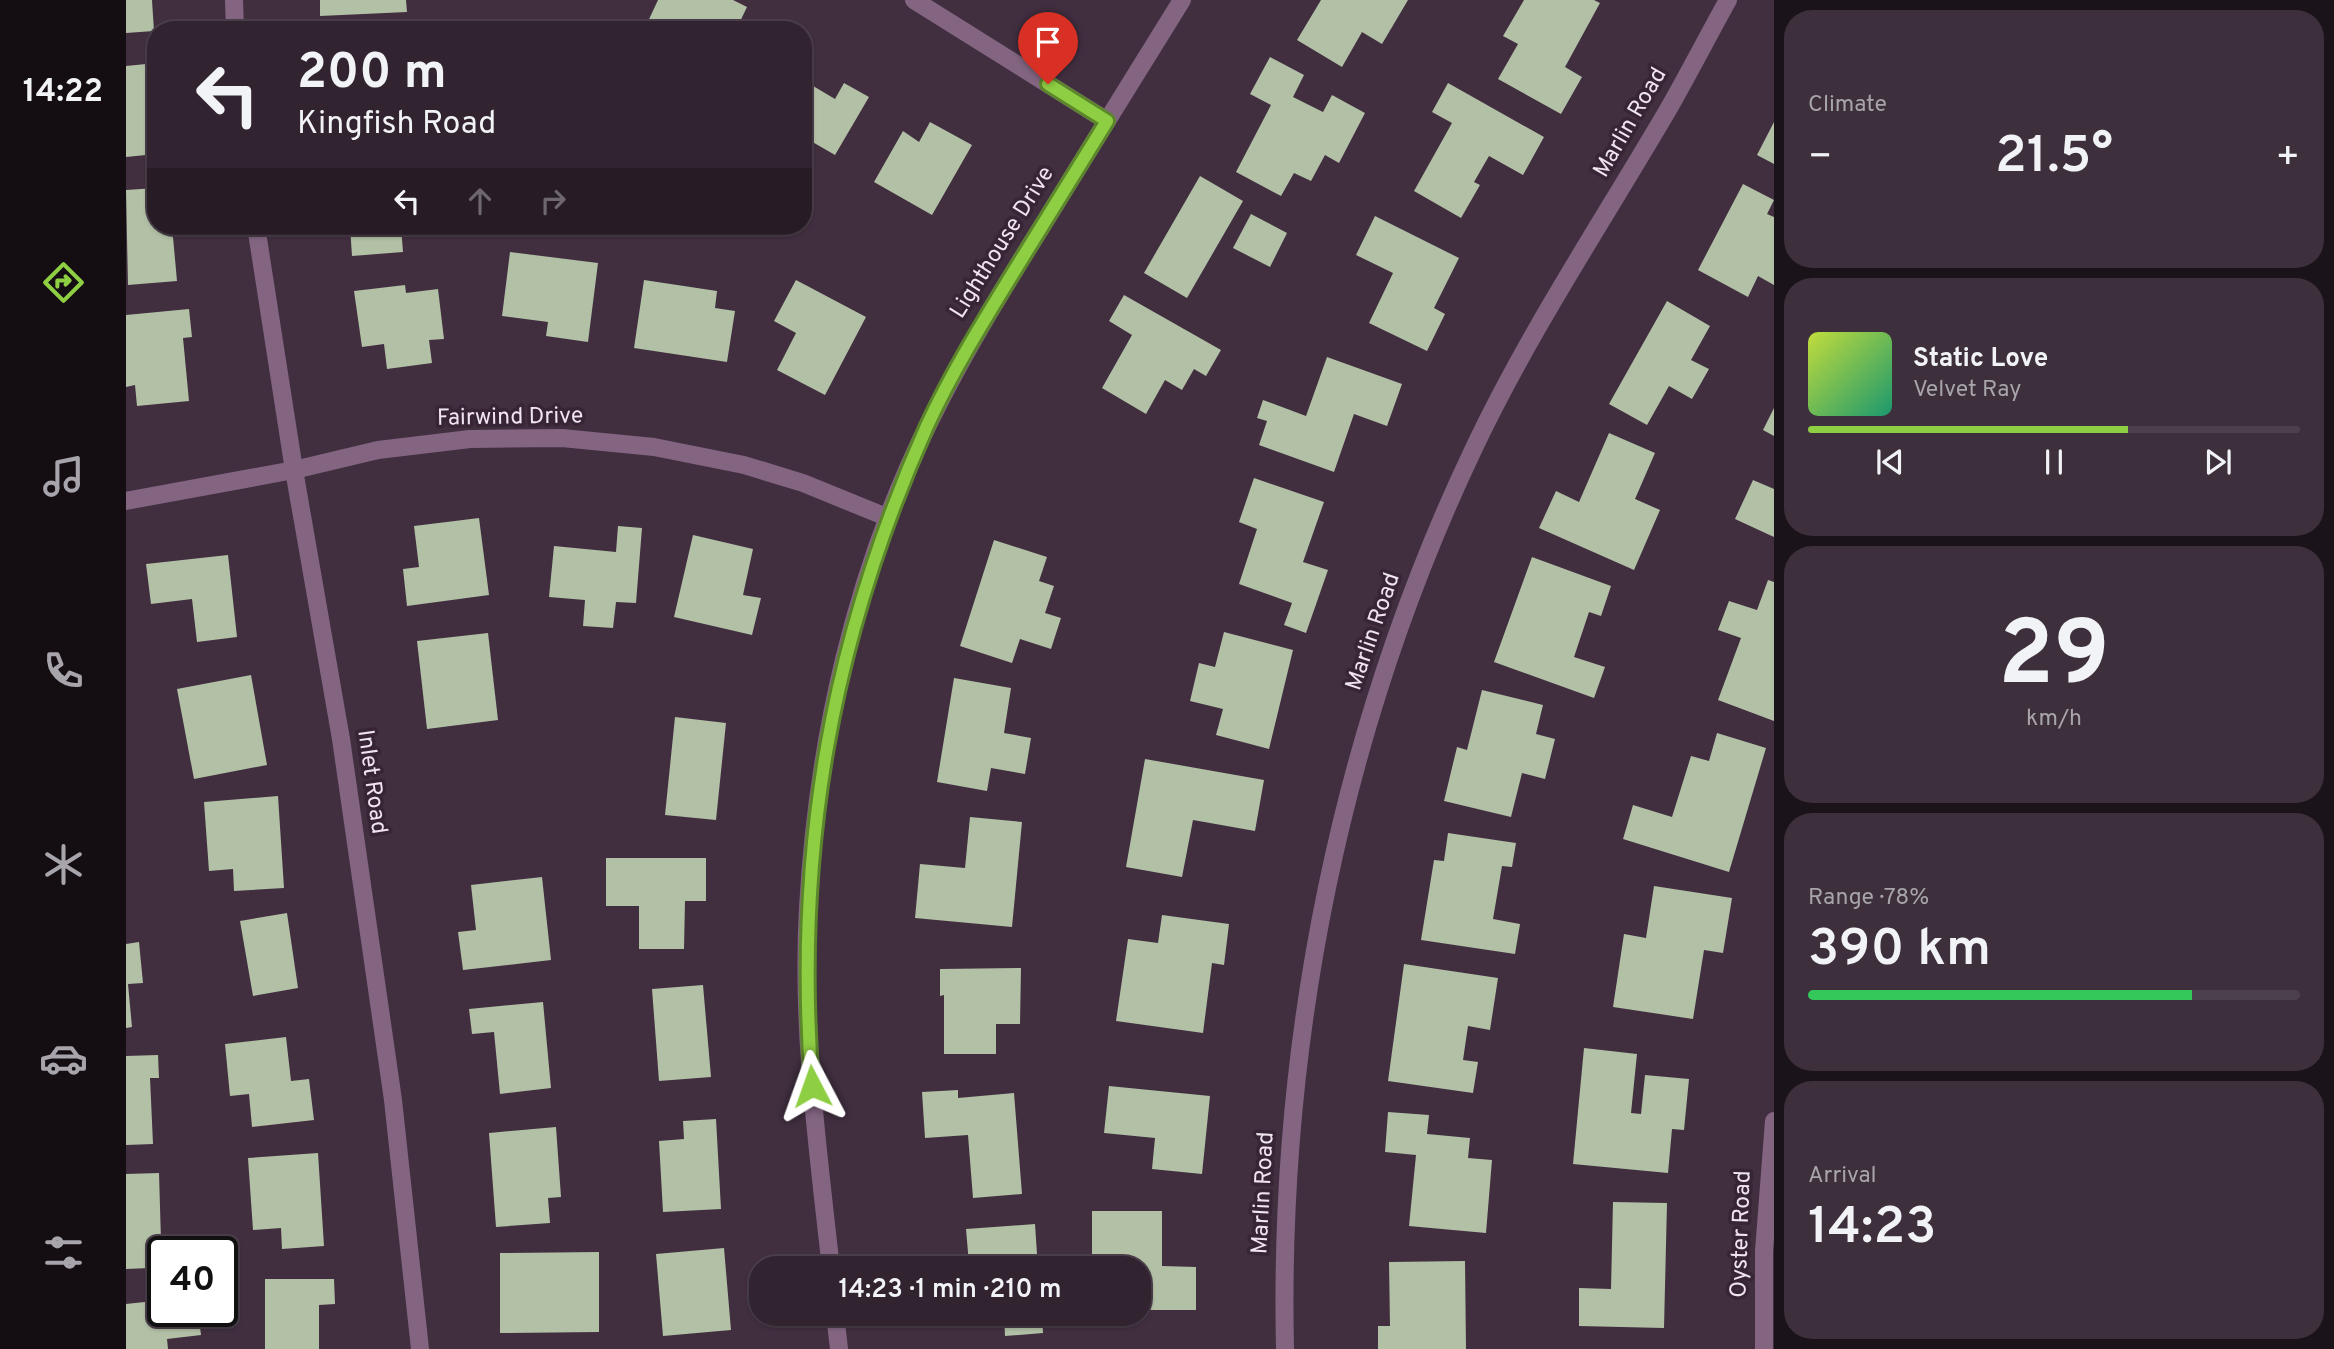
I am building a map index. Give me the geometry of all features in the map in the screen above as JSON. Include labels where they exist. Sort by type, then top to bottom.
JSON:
[{"type":"street","points":[[233,0],[234,21]]},
{"type":"street","points":[[914,0],[1107,121]]},
{"type":"street","name":"Lighthouse Drive","points":[[830,1256],[814,1111],[807,1010],[808,909],[817,809],[833,710],[857,612],[888,517],[928,424],[975,335],[1182,0]]},
{"type":"street","name":"Marlin Road","points":[[1285,1349],[1284,1285],[1289,1159],[1301,1034],[1322,910],[1350,788],[1382,682],[1424,564],[1479,438],[1531,337],[1670,107],[1728,0]]},
{"type":"street","name":"Inlet Road","points":[[257,235],[294,470],[341,739],[393,1100],[419,1349]]},
{"type":"street","name":"Fairwind Drive","points":[[126,501],[294,470],[378,450],[470,439],[562,438],[654,447],[744,465],[803,483],[888,517]]},
{"type":"street","name":"Oyster Road","points":[[1764,1349],[1764,1251],[1774,1121]]},
{"type":"street","points":[[836,1326],[839,1349]]},
{"type":"building","points":[[126,0],[152,0],[153,21],[147,21],[147,32],[126,33]]},
{"type":"building","points":[[320,0],[406,0],[407,12],[320,16]]},
{"type":"building","points":[[658,0],[733,0],[747,7],[740,21],[648,21]]},
{"type":"building","points":[[1321,0],[1408,0],[1382,44],[1362,32],[1342,67],[1297,40]]},
{"type":"building","points":[[1524,0],[1594,0],[1600,3],[1565,67],[1582,77],[1561,114],[1498,79],[1518,44],[1503,36]]},
{"type":"building","points":[[1270,57],[1304,75],[1293,97],[1323,112],[1332,95],[1365,113],[1339,163],[1325,155],[1311,181],[1294,173],[1281,196],[1236,172],[1271,105],[1250,94]]},
{"type":"building","points":[[147,64],[147,155],[126,157],[126,66]]},
{"type":"building","points":[[844,83],[869,97],[835,155],[812,142],[812,85],[835,99]]},
{"type":"building","points":[[1448,83],[1544,137],[1523,175],[1489,156],[1474,182],[1480,185],[1461,218],[1414,191],[1452,123],[1432,112]]},
{"type":"building","points":[[930,122],[972,145],[932,215],[874,182],[903,131],[919,142]]},
{"type":"building","points":[[1774,122],[1774,164],[1757,155]]},
{"type":"building","points":[[1200,176],[1243,201],[1187,298],[1144,273]]},
{"type":"building","points":[[1743,184],[1774,200],[1767,214],[1774,217],[1774,285],[1758,276],[1748,297],[1698,270]]},
{"type":"building","points":[[147,189],[147,235],[173,235],[177,281],[128,285],[126,190]]},
{"type":"building","points":[[1251,214],[1287,233],[1270,267],[1233,248]]},
{"type":"building","points":[[1375,216],[1459,258],[1434,308],[1445,314],[1427,351],[1369,323],[1393,273],[1356,255]]},
{"type":"building","points":[[351,235],[402,235],[403,252],[352,256]]},
{"type":"building","points":[[510,252],[598,263],[588,342],[546,336],[548,322],[502,316]]},
{"type":"building","points":[[644,280],[717,291],[715,308],[735,311],[727,362],[634,348]]},
{"type":"building","points":[[796,280],[866,317],[825,395],[777,370],[796,333],[774,321]]},
{"type":"building","points":[[405,285],[406,293],[438,289],[444,339],[429,340],[432,363],[387,369],[384,344],[362,347],[354,291]]},
{"type":"building","points":[[1124,295],[1221,350],[1206,376],[1194,369],[1182,390],[1165,380],[1146,414],[1102,388],[1132,335],[1109,321]]},
{"type":"building","points":[[1667,301],[1710,326],[1691,360],[1709,369],[1692,399],[1669,386],[1647,425],[1609,404]]},
{"type":"building","points":[[189,309],[192,337],[183,338],[189,401],[137,406],[135,385],[126,387],[126,315]]},
{"type":"building","points":[[1327,357],[1402,384],[1387,426],[1354,414],[1334,472],[1259,445],[1267,421],[1257,418],[1263,400],[1306,416]]},
{"type":"building","points":[[1774,408],[1774,436],[1763,430]]},
{"type":"building","points":[[1609,433],[1655,453],[1635,499],[1660,510],[1634,570],[1539,528],[1556,491],[1579,502]]},
{"type":"building","points":[[1254,478],[1324,502],[1303,562],[1328,570],[1306,633],[1284,625],[1292,603],[1239,584],[1257,529],[1239,522]]},
{"type":"building","points":[[1753,480],[1774,489],[1774,537],[1735,519]]},
{"type":"building","points":[[479,518],[489,595],[407,606],[403,569],[419,567],[414,526]]},
{"type":"building","points":[[618,526],[642,528],[636,603],[616,602],[613,628],[583,626],[585,600],[549,597],[554,546],[616,552]]},
{"type":"building","points":[[693,535],[753,549],[743,595],[761,598],[752,635],[674,617]]},
{"type":"building","points":[[994,540],[1047,557],[1039,581],[1054,586],[1045,613],[1061,618],[1051,649],[1020,639],[1012,663],[960,646]]},
{"type":"building","points":[[228,555],[237,637],[197,642],[192,599],[151,604],[146,564]]},
{"type":"building","points":[[1532,557],[1611,586],[1601,616],[1589,612],[1574,657],[1605,667],[1594,698],[1494,662]]},
{"type":"building","points":[[1768,580],[1774,582],[1774,721],[1718,700],[1741,638],[1718,630],[1729,601],[1757,610]]},
{"type":"building","points":[[1224,632],[1293,650],[1269,749],[1216,735],[1223,709],[1190,701],[1199,663],[1215,667]]},
{"type":"building","points":[[488,633],[498,720],[427,729],[417,641]]},
{"type":"building","points":[[251,675],[267,765],[194,779],[177,689]]},
{"type":"building","points":[[954,678],[1011,688],[1004,733],[1031,738],[1025,774],[991,768],[987,791],[937,782]]},
{"type":"building","points":[[1482,690],[1543,705],[1536,734],[1555,739],[1545,779],[1522,773],[1511,817],[1444,801],[1457,747],[1467,750]]},
{"type":"building","points":[[675,717],[726,723],[716,820],[665,815]]},
{"type":"building","points":[[1717,733],[1766,748],[1729,872],[1623,839],[1633,805],[1672,817],[1691,756],[1709,761]]},
{"type":"building","points":[[1145,759],[1264,780],[1255,831],[1193,820],[1182,877],[1126,867]]},
{"type":"building","points":[[278,796],[284,888],[234,891],[233,869],[209,871],[204,802]]},
{"type":"building","points":[[970,817],[1022,822],[1012,927],[915,918],[920,864],[965,868]]},
{"type":"building","points":[[1448,833],[1516,843],[1512,867],[1502,866],[1493,919],[1520,924],[1515,954],[1421,940],[1434,860],[1444,861]]},
{"type":"building","points":[[606,858],[706,858],[706,901],[685,901],[684,949],[639,949],[639,906],[606,906]]},
{"type":"building","points":[[542,877],[551,960],[463,970],[458,932],[476,930],[471,885]]},
{"type":"building","points":[[1654,886],[1732,898],[1723,953],[1704,950],[1693,1019],[1613,1007],[1624,934],[1646,938]]},
{"type":"building","points":[[287,913],[298,988],[253,996],[240,921]]},
{"type":"building","points":[[1162,915],[1229,924],[1224,965],[1212,963],[1203,1033],[1116,1021],[1128,939],[1158,943]]},
{"type":"building","points":[[139,942],[143,983],[128,984],[132,1027],[126,1028],[126,944]]},
{"type":"building","points":[[1404,964],[1498,978],[1490,1030],[1468,1026],[1463,1060],[1478,1062],[1473,1093],[1388,1081]]},
{"type":"building","points":[[1021,968],[1020,1024],[996,1024],[996,1054],[944,1054],[944,995],[940,996],[940,969]]},
{"type":"building","points":[[703,985],[711,1077],[659,1081],[652,989]]},
{"type":"building","points":[[543,1002],[551,1088],[500,1094],[494,1032],[472,1034],[469,1009]]},
{"type":"building","points":[[286,1037],[291,1081],[309,1079],[314,1120],[252,1127],[249,1094],[230,1096],[225,1044]]},
{"type":"building","points":[[1584,1048],[1637,1054],[1631,1113],[1641,1114],[1645,1075],[1689,1079],[1684,1130],[1672,1129],[1668,1173],[1573,1164]]},
{"type":"building","points":[[158,1055],[159,1078],[150,1078],[153,1144],[126,1145],[126,1056]]},
{"type":"building","points":[[1109,1086],[1210,1096],[1202,1174],[1152,1169],[1155,1138],[1104,1133]]},
{"type":"building","points":[[958,1090],[958,1098],[1014,1093],[1022,1194],[973,1198],[968,1135],[925,1138],[922,1092]]},
{"type":"building","points":[[1388,1112],[1429,1115],[1427,1134],[1470,1138],[1468,1158],[1492,1160],[1486,1233],[1409,1226],[1416,1155],[1385,1152]]},
{"type":"building","points":[[716,1119],[721,1209],[663,1212],[659,1141],[684,1139],[683,1121]]},
{"type":"building","points":[[556,1127],[561,1197],[548,1198],[550,1223],[496,1227],[489,1133]]},
{"type":"building","points":[[318,1153],[324,1246],[282,1249],[281,1228],[253,1230],[248,1158]]},
{"type":"building","points":[[159,1173],[161,1236],[147,1236],[147,1268],[126,1269],[126,1174]]},
{"type":"building","points":[[1613,1202],[1667,1203],[1664,1328],[1579,1326],[1579,1288],[1611,1289]]},
{"type":"building","points":[[1092,1211],[1162,1211],[1162,1266],[1196,1267],[1196,1310],[1151,1310],[1151,1256],[1092,1256]]},
{"type":"building","points":[[1035,1224],[1037,1256],[968,1256],[966,1229]]},
{"type":"building","points":[[724,1248],[731,1330],[663,1336],[656,1254]]},
{"type":"building","points":[[599,1252],[599,1332],[500,1333],[500,1253]]},
{"type":"building","points":[[1465,1261],[1466,1349],[1378,1349],[1378,1326],[1390,1326],[1389,1262]]},
{"type":"building","points":[[265,1279],[334,1279],[335,1304],[319,1305],[319,1349],[265,1349]]},
{"type":"building","points":[[147,1302],[147,1327],[200,1327],[201,1335],[167,1339],[168,1349],[126,1349],[126,1304]]},
{"type":"building","points":[[1005,1326],[1043,1326],[1043,1333],[1005,1336]]},
{"type":"route","points":[[812,1086],[807,1010],[808,909],[817,809],[833,710],[857,612],[888,517],[928,424],[975,335],[1107,121],[1048,84]]}]
